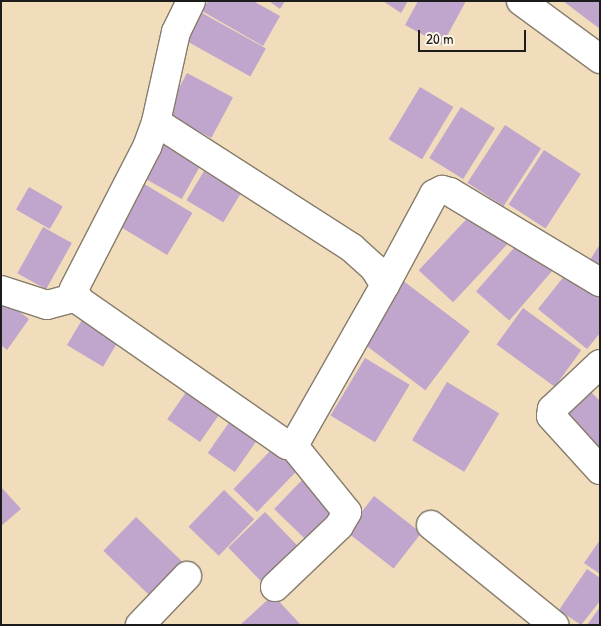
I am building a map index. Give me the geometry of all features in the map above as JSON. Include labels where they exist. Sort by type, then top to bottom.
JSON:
[{"type":"street","points":[[191,1],[168,59],[156,122],[147,147],[74,289],[76,296],[287,445],[292,444],[298,438],[434,194],[442,190],[600,282]]},
{"type":"street","points":[[532,4],[600,59]]},
{"type":"street","points":[[156,122],[352,248],[374,268],[385,284]]},
{"type":"street","points":[[1,290],[47,305],[76,296]]},
{"type":"street","points":[[600,364],[552,409],[551,416],[600,470]]},
{"type":"street","points":[[275,587],[339,526],[347,512],[292,444]]},
{"type":"street","points":[[431,525],[554,625]]},
{"type":"street","points":[[140,625],[188,576]]},
{"type":"building","points":[[208,1],[253,1],[280,16],[263,46],[202,11]]},
{"type":"building","points":[[269,1],[285,1],[280,9]]},
{"type":"building","points":[[383,1],[408,1],[401,13]]},
{"type":"building","points":[[418,1],[466,1],[442,45],[405,25]]},
{"type":"building","points":[[563,1],[600,1],[600,29]]},
{"type":"building","points":[[202,13],[266,48],[250,76],[186,41]]},
{"type":"building","points":[[187,73],[233,97],[211,138],[165,114]]},
{"type":"building","points":[[420,87],[453,107],[422,159],[389,139]]},
{"type":"building","points":[[461,107],[495,128],[463,179],[429,158]]},
{"type":"building","points":[[505,125],[541,148],[503,206],[467,183]]},
{"type":"building","points":[[160,131],[205,156],[182,199],[136,174]]},
{"type":"building","points":[[544,150],[581,174],[545,228],[509,205]]},
{"type":"building","points":[[204,171],[241,193],[223,222],[186,200]]},
{"type":"building","points":[[141,182],[192,213],[167,255],[116,224]]},
{"type":"building","points":[[29,187],[63,206],[50,229],[16,210]]},
{"type":"building","points":[[474,211],[508,243],[453,302],[419,270]]},
{"type":"building","points":[[43,227],[72,243],[46,289],[17,273]]},
{"type":"building","points":[[520,241],[553,270],[509,320],[476,292]]},
{"type":"building","points":[[600,244],[600,277],[585,268]]},
{"type":"building","points":[[569,270],[600,295],[600,333],[587,349],[538,309]]},
{"type":"building","points":[[402,280],[470,331],[425,390],[357,339]]},
{"type":"building","points":[[1,298],[29,319],[7,350],[1,345]]},
{"type":"building","points":[[523,308],[581,350],[555,387],[497,344]]},
{"type":"building","points":[[85,315],[121,337],[103,367],[67,345]]},
{"type":"building","points":[[365,358],[410,385],[375,442],[330,415]]},
{"type":"building","points":[[447,382],[499,413],[464,472],[412,440]]},
{"type":"building","points":[[189,388],[222,411],[200,442],[167,419]]},
{"type":"building","points":[[589,390],[600,401],[600,456],[562,418]]},
{"type":"building","points":[[233,417],[260,436],[235,472],[208,453]]},
{"type":"building","points":[[273,448],[297,471],[257,512],[233,489]]},
{"type":"building","points":[[304,478],[338,511],[308,542],[274,509]]},
{"type":"building","points":[[1,487],[21,509],[1,526]]},
{"type":"building","points":[[224,490],[254,519],[219,556],[189,527]]},
{"type":"building","points":[[374,496],[421,533],[394,568],[346,531]]},
{"type":"building","points":[[265,512],[301,549],[264,585],[228,547]]},
{"type":"building","points":[[136,517],[182,561],[149,595],[103,551]]},
{"type":"building","points":[[600,540],[600,574],[584,563]]},
{"type":"building","points":[[587,569],[600,578],[600,601],[581,625],[559,610]]},
{"type":"building","points":[[273,595],[301,625],[240,625]]},
{"type":"building","points":[[600,607],[600,625],[587,625]]}]
